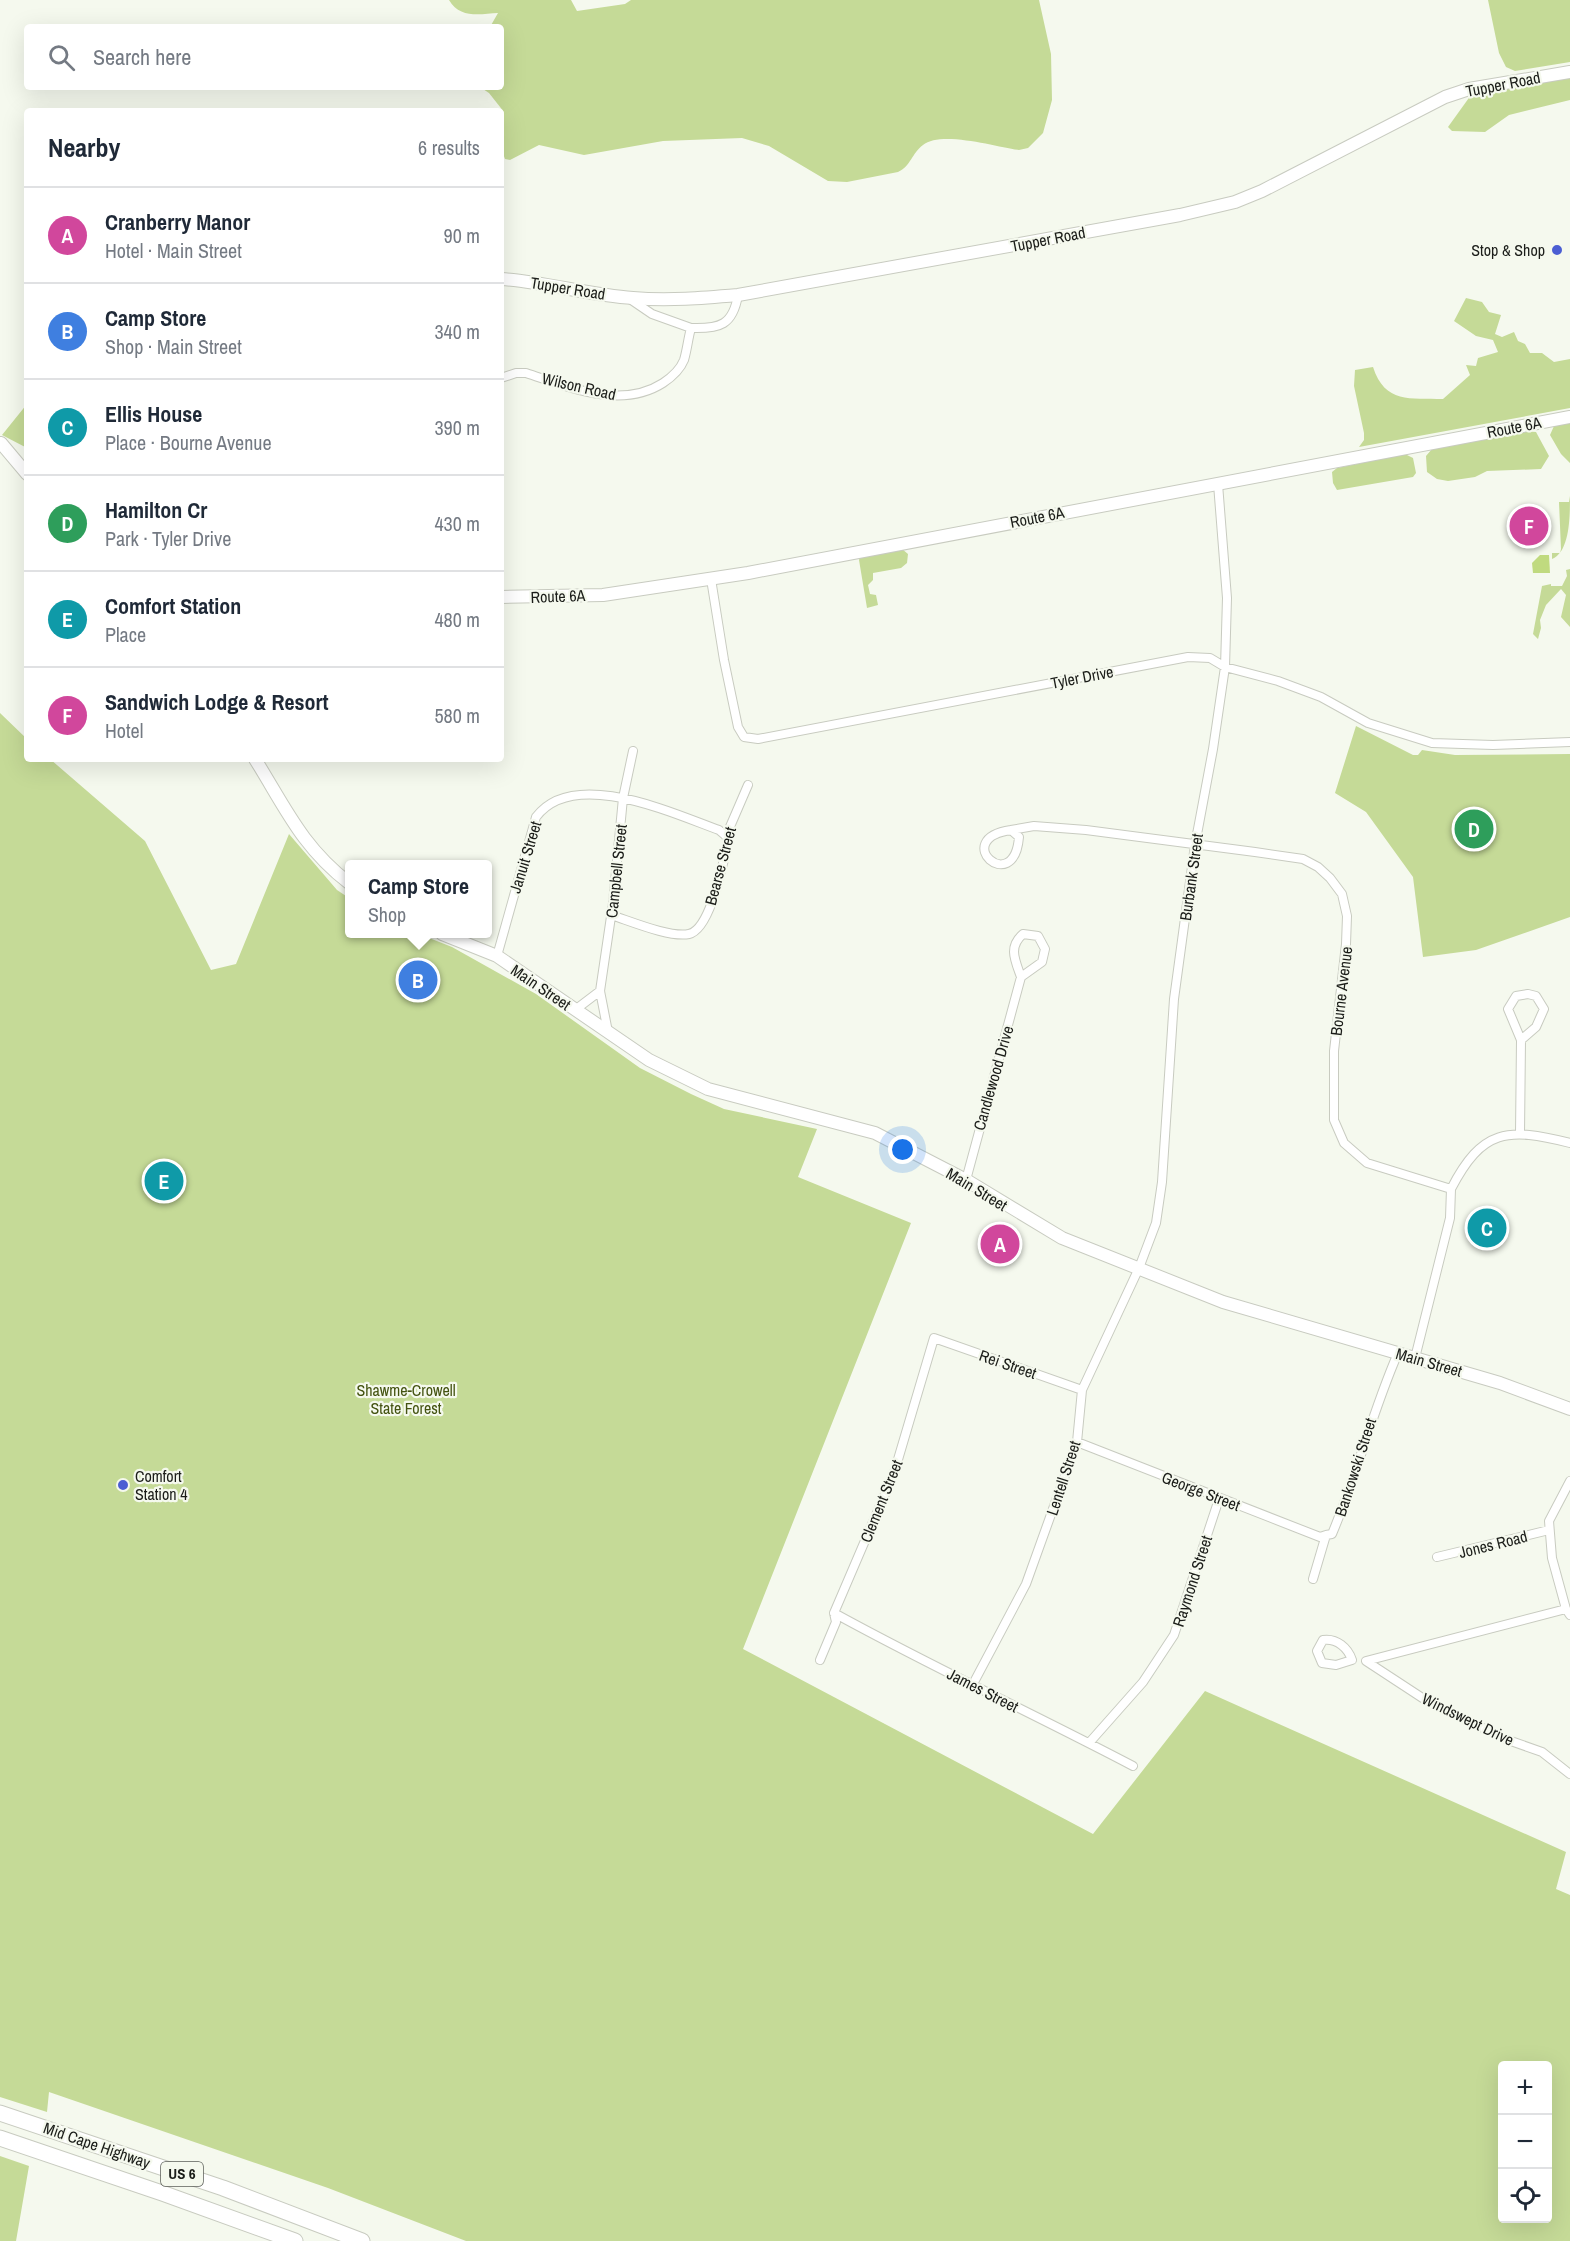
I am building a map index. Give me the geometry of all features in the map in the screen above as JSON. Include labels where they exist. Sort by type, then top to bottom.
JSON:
[{"type":"highway","name":"Mid Cape Highway","points":[[0,2113],[223,2188],[362,2241]]},
{"type":"highway","name":"Mid Cape Highway","points":[[0,2138],[295,2241]]},
{"type":"main road","name":"Tupper Road","points":[[504,279],[534,281],[630,298],[672,300],[738,295],[1206,210],[1235,202],[1282,182],[1445,97],[1479,87],[1570,72]]},
{"type":"main road","name":"Route 6A","points":[[504,597],[603,595],[711,579],[1570,417]]},
{"type":"main road","points":[[0,443],[24,456]]},
{"type":"main road","points":[[0,443],[24,471]]},
{"type":"main road","points":[[257,762],[290,820],[326,865],[345,880]]},
{"type":"main road","name":"Main Street","points":[[454,938],[496,956],[673,1074],[708,1089],[875,1133],[966,1180],[1062,1238],[1223,1302],[1500,1383],[1570,1409]]},
{"type":"street","points":[[630,298],[652,314],[691,328],[719,326],[730,319],[736,309],[738,295]]},
{"type":"street","name":"Wilson Road","points":[[504,377],[526,373],[601,394],[641,395],[673,377],[679,369],[684,361],[691,328]]},
{"type":"street","name":"Burbank Street","points":[[1139,1268],[1156,1223],[1162,1182],[1174,999],[1195,845],[1214,749],[1225,667],[1227,598],[1218,483]]},
{"type":"street","name":"Tyler Drive","points":[[711,579],[724,660],[738,727],[744,737],[758,739],[1188,657],[1210,658],[1225,667],[1289,685],[1321,698],[1368,723],[1432,743],[1493,745],[1570,742]]},
{"type":"street","name":"Campbell Street","points":[[608,1032],[600,990],[611,915],[623,798],[633,751]]},
{"type":"street","name":"Bearse Street","points":[[611,915],[672,933],[689,934],[698,929],[704,923],[719,878],[728,842],[726,836],[748,785]]},
{"type":"street","name":"Januit Street","points":[[496,956],[536,817],[545,805],[564,795],[596,794],[623,798],[719,830],[726,836]]},
{"type":"street","name":"Bourne Avenue","points":[[1011,830],[1019,837],[1018,851],[1013,859],[1001,865],[993,864],[987,859],[984,849],[987,839],[997,832],[1034,826],[1086,830],[1303,860],[1330,878],[1342,894],[1347,916],[1347,944],[1334,1051],[1334,1120],[1344,1143],[1367,1163],[1451,1189]]},
{"type":"street","name":"Candlewood Drive","points":[[966,1180],[1021,976],[1013,951],[1015,940],[1023,934],[1038,936],[1045,949],[1042,962],[1028,975],[1021,976]]},
{"type":"street","points":[[575,1010],[600,990]]},
{"type":"street","points":[[1520,1133],[1521,1040],[1508,1009],[1516,996],[1528,994],[1536,996],[1544,1009],[1536,1027],[1521,1040]]},
{"type":"street","points":[[1415,1358],[1450,1218],[1451,1189],[1464,1164],[1479,1147],[1498,1137],[1520,1133],[1570,1143]]},
{"type":"street","name":"Lentell Street","points":[[973,1684],[1026,1584],[1077,1442],[1082,1390],[1139,1268]]},
{"type":"street","name":"Rei Street","points":[[934,1338],[1082,1390]]},
{"type":"street","name":"Clement Street","points":[[820,1660],[836,1622],[834,1613],[894,1473],[934,1338]]},
{"type":"street","name":"Bankowski Street","points":[[1313,1579],[1326,1535],[1332,1534],[1340,1514],[1377,1401],[1398,1353]]},
{"type":"street","name":"George Street","points":[[1077,1442],[1320,1537],[1326,1535]]},
{"type":"street","name":"Windswept Drive","points":[[1352,1660],[1366,1661],[1568,1612],[1552,1558],[1549,1530],[1550,1515],[1570,1481]]},
{"type":"street","name":"Raymond Street","points":[[1089,1743],[1143,1682],[1174,1635],[1219,1499]]},
{"type":"street","name":"Jones Road","points":[[1437,1557],[1549,1530]]},
{"type":"street","name":"James Street","points":[[834,1613],[907,1653],[1133,1766]]},
{"type":"street","name":"Windswept Drive","points":[[1366,1661],[1427,1701],[1508,1740],[1542,1752],[1570,1774]]},
{"type":"green space","points":[[449,0],[571,0],[577,11],[625,4],[631,0],[1039,0],[1051,54],[1052,100],[1043,133],[1028,148],[1019,150],[955,139],[931,141],[919,148],[906,166],[898,172],[847,182],[828,181],[769,146],[742,138],[663,141],[584,155],[539,145],[510,160],[504,156],[504,108],[501,108],[484,90],[504,90],[504,24],[492,24],[498,13],[471,14],[454,6]]},
{"type":"green space","points":[[1488,0],[1570,0],[1570,62],[1515,71],[1506,67],[1499,53]]},
{"type":"green space","points":[[1570,78],[1570,100],[1509,115],[1485,132],[1452,131],[1448,127],[1471,95]]},
{"type":"green space","points":[[1466,298],[1482,302],[1489,312],[1501,315],[1495,334],[1502,337],[1514,332],[1518,341],[1525,344],[1530,353],[1542,353],[1554,362],[1570,359],[1570,408],[1359,447],[1364,440],[1364,433],[1354,386],[1355,370],[1373,367],[1384,387],[1400,397],[1443,399],[1470,375],[1466,365],[1476,366],[1478,358],[1498,352],[1493,340],[1476,336],[1454,321]]},
{"type":"green space","points":[[24,408],[24,446],[2,435]]},
{"type":"green space","points":[[1570,423],[1570,463],[1561,454],[1550,435],[1554,426]]},
{"type":"green space","points":[[1529,431],[1536,432],[1549,456],[1541,469],[1487,471],[1475,477],[1448,481],[1437,479],[1427,472],[1426,456],[1432,449]]},
{"type":"green space","points":[[1405,454],[1413,458],[1416,473],[1413,477],[1337,490],[1333,483],[1332,472],[1337,468]]},
{"type":"green space","points":[[1570,496],[1568,532],[1560,552],[1559,502],[1569,502]]},
{"type":"green space","points":[[902,549],[908,554],[907,563],[901,568],[873,573],[873,580],[868,585],[870,594],[876,595],[878,605],[867,608],[860,557]]},
{"type":"green space","points":[[1552,553],[1559,553],[1558,555],[1552,559]]},
{"type":"green space","points":[[1570,569],[1570,627],[1561,617],[1566,595],[1561,589],[1546,605],[1540,620],[1541,628],[1538,639],[1533,634],[1542,586],[1551,584],[1551,586],[1562,586],[1567,576],[1566,570]]},
{"type":"green space","name":"Shawme-Crowell State Forest","points":[[0,713],[24,736],[24,762],[53,762],[145,841],[211,970],[236,964],[289,834],[337,890],[345,895],[345,938],[429,938],[452,947],[536,994],[640,1068],[691,1094],[724,1109],[817,1129],[798,1177],[911,1223],[743,1649],[1093,1834],[1205,1691],[1566,1852],[1556,1889],[1570,1895],[1570,2241],[466,2241],[328,2188],[49,2092],[47,2112],[0,2097]]},
{"type":"green space","points":[[1356,726],[1413,755],[1418,755],[1422,750],[1455,755],[1570,754],[1570,917],[1476,950],[1423,957],[1413,877],[1366,812],[1335,793]]},
{"type":"green space","points":[[0,2156],[29,2166],[16,2241],[0,2241]]},
{"type":"shaded area","points":[[1540,555],[1549,555],[1550,573],[1533,573],[1532,563]]},
{"type":"place","name":"Stop & Shop","points":[[1557,250]]},
{"type":"place","name":"Sandwich Lodge & Resort","points":[[1529,526]]},
{"type":"place","name":"Hamilton Cr","points":[[1474,829]]},
{"type":"place","name":"Camp Store","points":[[418,980]]},
{"type":"place","name":"Comfort Station","points":[[164,1181]]},
{"type":"place","name":"Ellis House","points":[[1487,1228]]},
{"type":"place","name":"Cranberry Manor","points":[[1000,1244]]},
{"type":"place","name":"Comfort Station 4","points":[[123,1485]]}]
